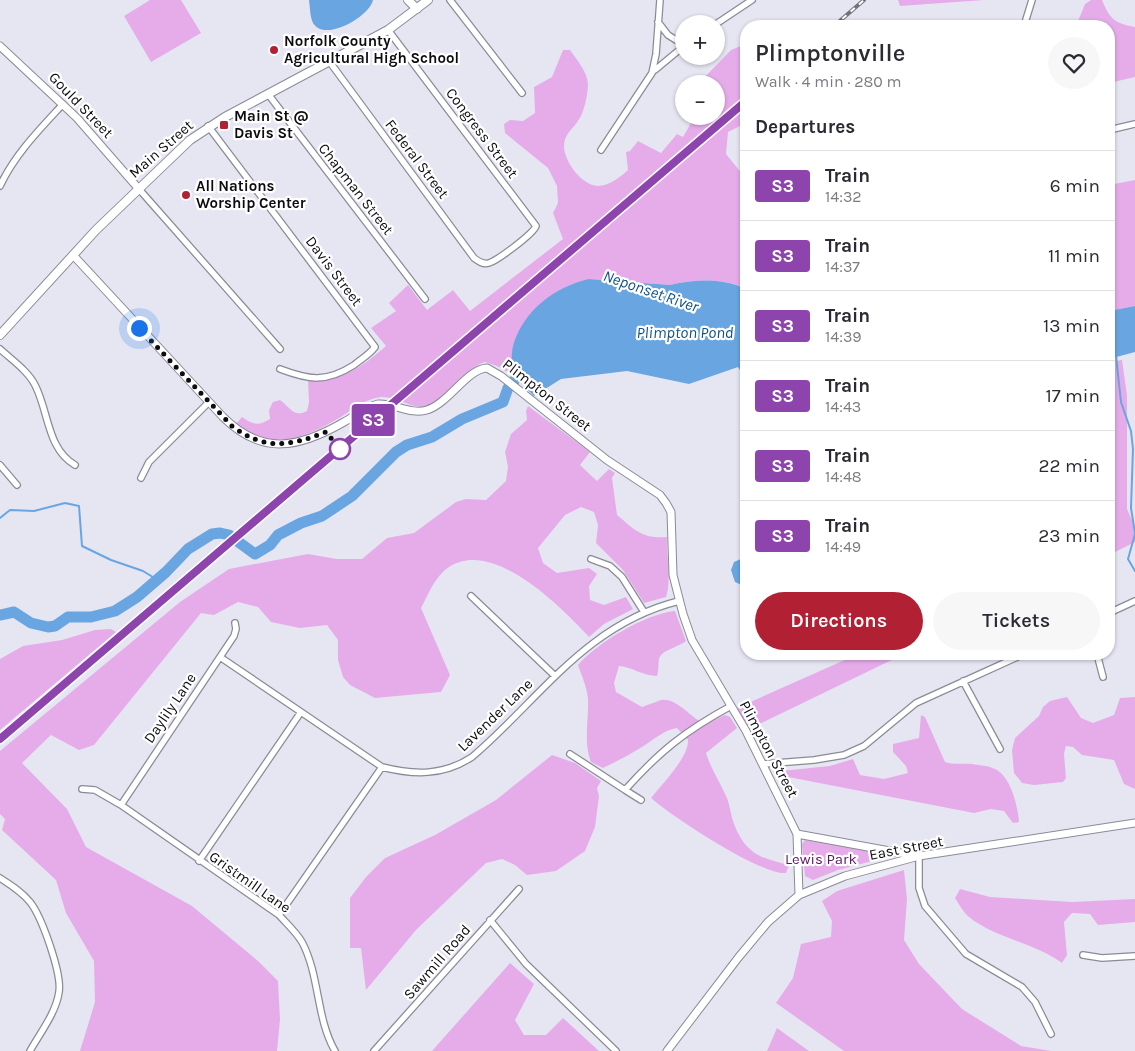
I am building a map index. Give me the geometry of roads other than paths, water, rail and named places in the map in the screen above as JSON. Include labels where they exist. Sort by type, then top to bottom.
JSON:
[{"type":"main road","points":[[408,0],[417,9]]},
{"type":"main road","points":[[417,0],[417,9]]},
{"type":"main road","name":"Main Street","points":[[0,335],[73,254],[138,188],[171,155],[208,126],[388,30],[428,0]]},
{"type":"street","points":[[450,0],[522,94]]},
{"type":"street","points":[[652,74],[656,54],[660,0]]},
{"type":"street","points":[[725,18],[752,0]]},
{"type":"street","points":[[1026,20],[1032,0]]},
{"type":"street","points":[[658,22],[668,35],[675,40]]},
{"type":"street","name":"Congress Street","points":[[388,30],[536,227],[489,263]]},
{"type":"street","name":"Gould Street","points":[[0,46],[63,104],[138,188]]},
{"type":"street","points":[[601,150],[652,74],[675,54]]},
{"type":"street","name":"Federal Street","points":[[329,61],[474,258],[480,262],[489,263]]},
{"type":"street","name":"Chapman Street","points":[[268,94],[425,299]]},
{"type":"street","points":[[0,186],[8,169],[19,154],[63,104]]},
{"type":"street","points":[[1115,129],[1135,124]]},
{"type":"street","name":"Davis Street","points":[[208,126],[375,347],[370,353],[344,371],[328,377],[303,377],[280,369]]},
{"type":"street","points":[[138,188],[199,260],[280,349]]},
{"type":"street","name":"Plimpton Street","points":[[73,254],[209,402],[232,426],[249,438],[265,443],[281,444],[296,442],[326,432],[378,404],[417,412],[429,410],[443,402],[482,368],[490,368],[607,460],[660,495],[671,512],[673,574],[679,602],[692,640],[764,764],[797,834],[799,895]]},
{"type":"street","points":[[0,348],[33,381],[56,446],[64,457],[75,465]]},
{"type":"street","points":[[141,478],[149,462],[209,402]]},
{"type":"street","points":[[0,465],[17,485]]},
{"type":"street","points":[[591,559],[610,566],[622,577],[644,612]]},
{"type":"street","points":[[471,596],[554,675]]},
{"type":"street","points":[[1115,610],[1135,601]]},
{"type":"street","name":"Lavender Lane","points":[[220,657],[382,767],[423,773],[435,772],[460,765],[482,748],[554,675],[612,629],[644,612],[679,602]]},
{"type":"street","name":"Daylily Lane","points":[[120,805],[234,636],[235,623]]},
{"type":"street","points":[[764,764],[814,760],[844,755],[864,746],[916,703],[1011,660]]},
{"type":"street","points":[[1099,660],[1103,677]]},
{"type":"street","points":[[963,682],[1000,749]]},
{"type":"street","points":[[625,790],[654,758],[692,727],[731,706]]},
{"type":"street","points":[[199,861],[301,712]]},
{"type":"street","points":[[570,754],[641,800]]},
{"type":"street","points":[[279,915],[382,767]]},
{"type":"street","name":"Gristmill Lane","points":[[82,789],[95,790],[120,805],[279,915],[296,934],[306,952],[325,1030],[335,1051]]},
{"type":"street","name":"East Street","points":[[667,1051],[768,922],[799,895],[845,876],[919,856],[1135,823]]},
{"type":"street","points":[[797,834],[919,856],[919,888],[925,906],[966,954],[1022,986],[1035,1002],[1051,1034]]},
{"type":"street","points":[[0,878],[23,894],[34,907],[54,956],[60,979],[57,1000],[30,1051]]},
{"type":"street","name":"Sawmill Road","points":[[374,1051],[519,889]]},
{"type":"street","points":[[490,920],[526,964],[616,1051]]},
{"type":"street","points":[[1083,955],[1102,958],[1135,956]]},
{"type":"water","points":[[309,0],[373,0],[370,6],[356,20],[336,29],[327,30],[319,28],[313,23]]},
{"type":"water","name":"Plimpton Pond","points":[[589,279],[670,285],[718,281],[740,286],[740,370],[738,367],[689,384],[627,371],[561,379],[534,396],[511,374],[513,346],[524,322],[542,302],[552,294]]},
{"type":"water","points":[[1135,306],[1135,352],[1115,357],[1115,310]]},
{"type":"water","points":[[740,559],[740,584],[735,582],[731,570],[734,562]]},
{"type":"waterway","points":[[1116,356],[1121,402],[1131,431],[1133,449],[1131,508],[1135,533]]},
{"type":"waterway","name":"Neponset River","points":[[0,615],[14,612],[31,623],[48,627],[55,626],[68,617],[91,617],[115,611],[137,597],[166,572],[188,549],[212,534],[229,535],[255,554],[270,545],[278,535],[301,523],[322,516],[352,496],[396,452],[407,445],[432,437],[462,419],[503,402],[508,388],[526,367]]},
{"type":"waterway","points":[[0,518],[10,510],[34,511],[65,503],[79,506],[82,546],[111,560],[143,571],[156,579]]},
{"type":"waterway","points":[[1135,534],[1128,559],[1135,571]]},
{"type":"railway","points":[[841,20],[864,0]]},
{"type":"railway","points":[[0,739],[740,106]]},
{"type":"train","name":"S3","points":[[0,739],[66,685],[740,106]]},
{"type":"place","name":"Norfolk County Agricultural High School","points":[[274,50]]},
{"type":"place","name":"Main St @ Davis St","points":[[224,125]]},
{"type":"place","name":"All Nations Worship Center","points":[[186,195]]},
{"type":"park label","name":"Lewis Park","points":[[821,859]]}]
